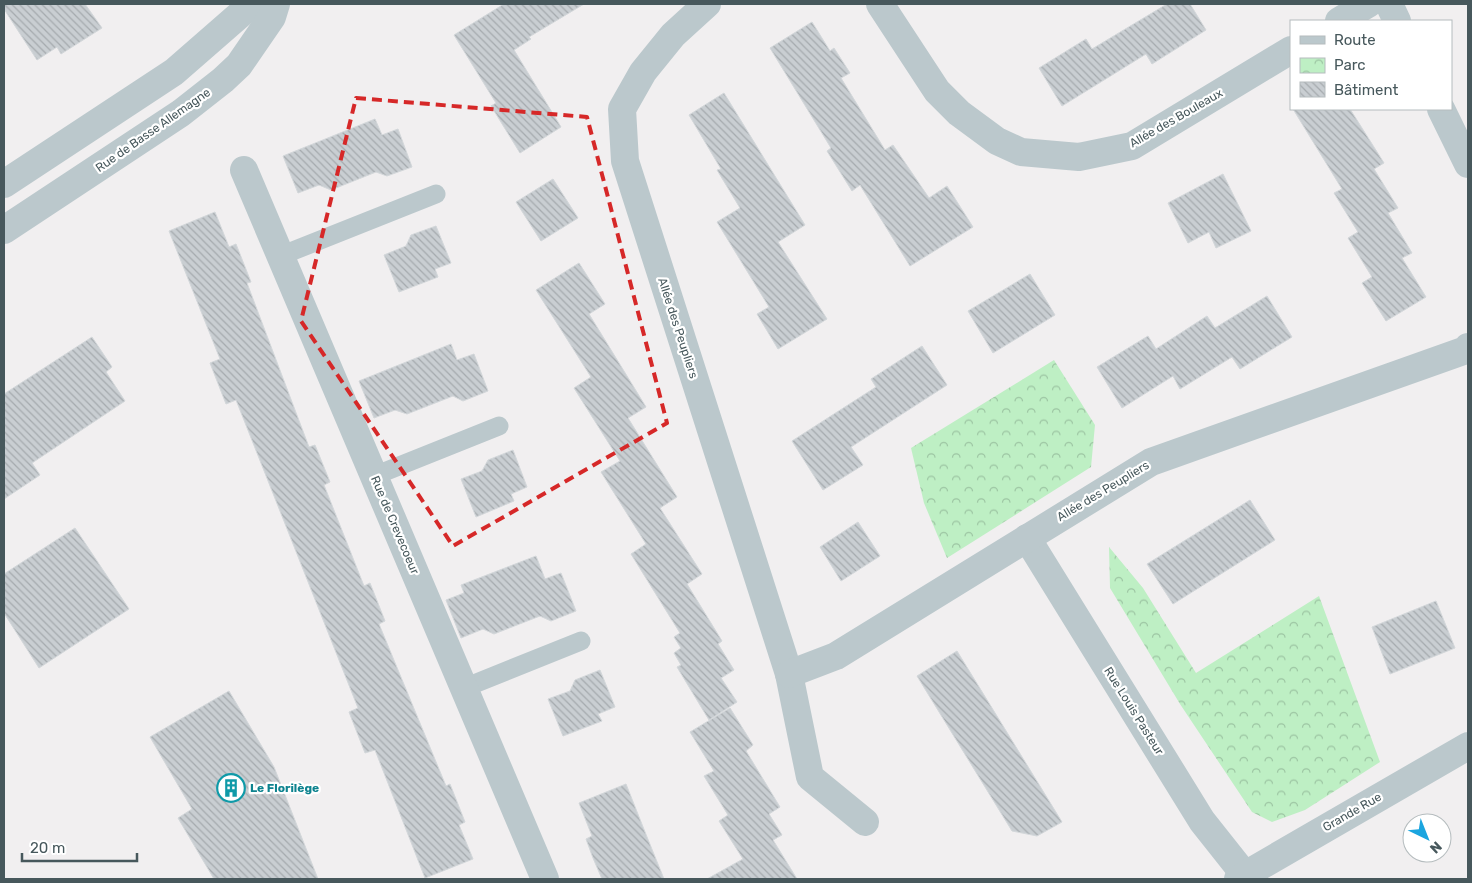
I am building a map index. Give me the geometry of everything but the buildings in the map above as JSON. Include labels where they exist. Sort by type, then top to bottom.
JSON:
[{"type":"street","points":[[4,184],[174,72],[252,4]]},
{"type":"street","name":"Rue de Basse Allemagne","points":[[4,230],[181,113],[223,80],[239,65],[272,17],[276,4]]},
{"type":"street","name":"Allée des Peupliers","points":[[708,4],[673,35],[643,72],[622,109],[625,161],[789,674],[810,778],[865,822]]},
{"type":"street","name":"Allée des Bouleaux","points":[[880,4],[937,91],[960,113],[997,141],[1021,152],[1079,157],[1132,146],[1290,51]]},
{"type":"street","points":[[1341,20],[1368,4]]},
{"type":"street","points":[[1389,4],[1397,20]]},
{"type":"street","points":[[1441,110],[1468,164]]},
{"type":"street","name":"Rue de Crevecoeur","points":[[244,170],[545,879]]},
{"type":"street","name":"Allée des Peupliers","points":[[789,674],[836,656],[1151,462],[1466,350],[1468,347]]},
{"type":"street","name":"Rue Louis Pasteur","points":[[1027,538],[1202,822],[1243,878]]},
{"type":"street","name":"Grande Rue","points":[[1243,878],[1468,746]]},
{"type":"lane","points":[[280,256],[436,194]]},
{"type":"lane","points":[[374,476],[499,426]]},
{"type":"lane","points":[[464,688],[581,641]]},
{"type":"highlighted area","points":[[356,98],[587,117],[667,423],[453,546],[301,321]]},
{"type":"green space","points":[[1054,360],[1095,425],[1091,467],[947,558],[924,503],[911,448]]},
{"type":"green space","points":[[1109,547],[1143,588],[1196,673],[1319,596],[1380,762],[1305,810],[1272,822],[1252,812],[1180,704],[1110,588]]},
{"type":"place","name":"Le Florilège","points":[[231,788]]}]
